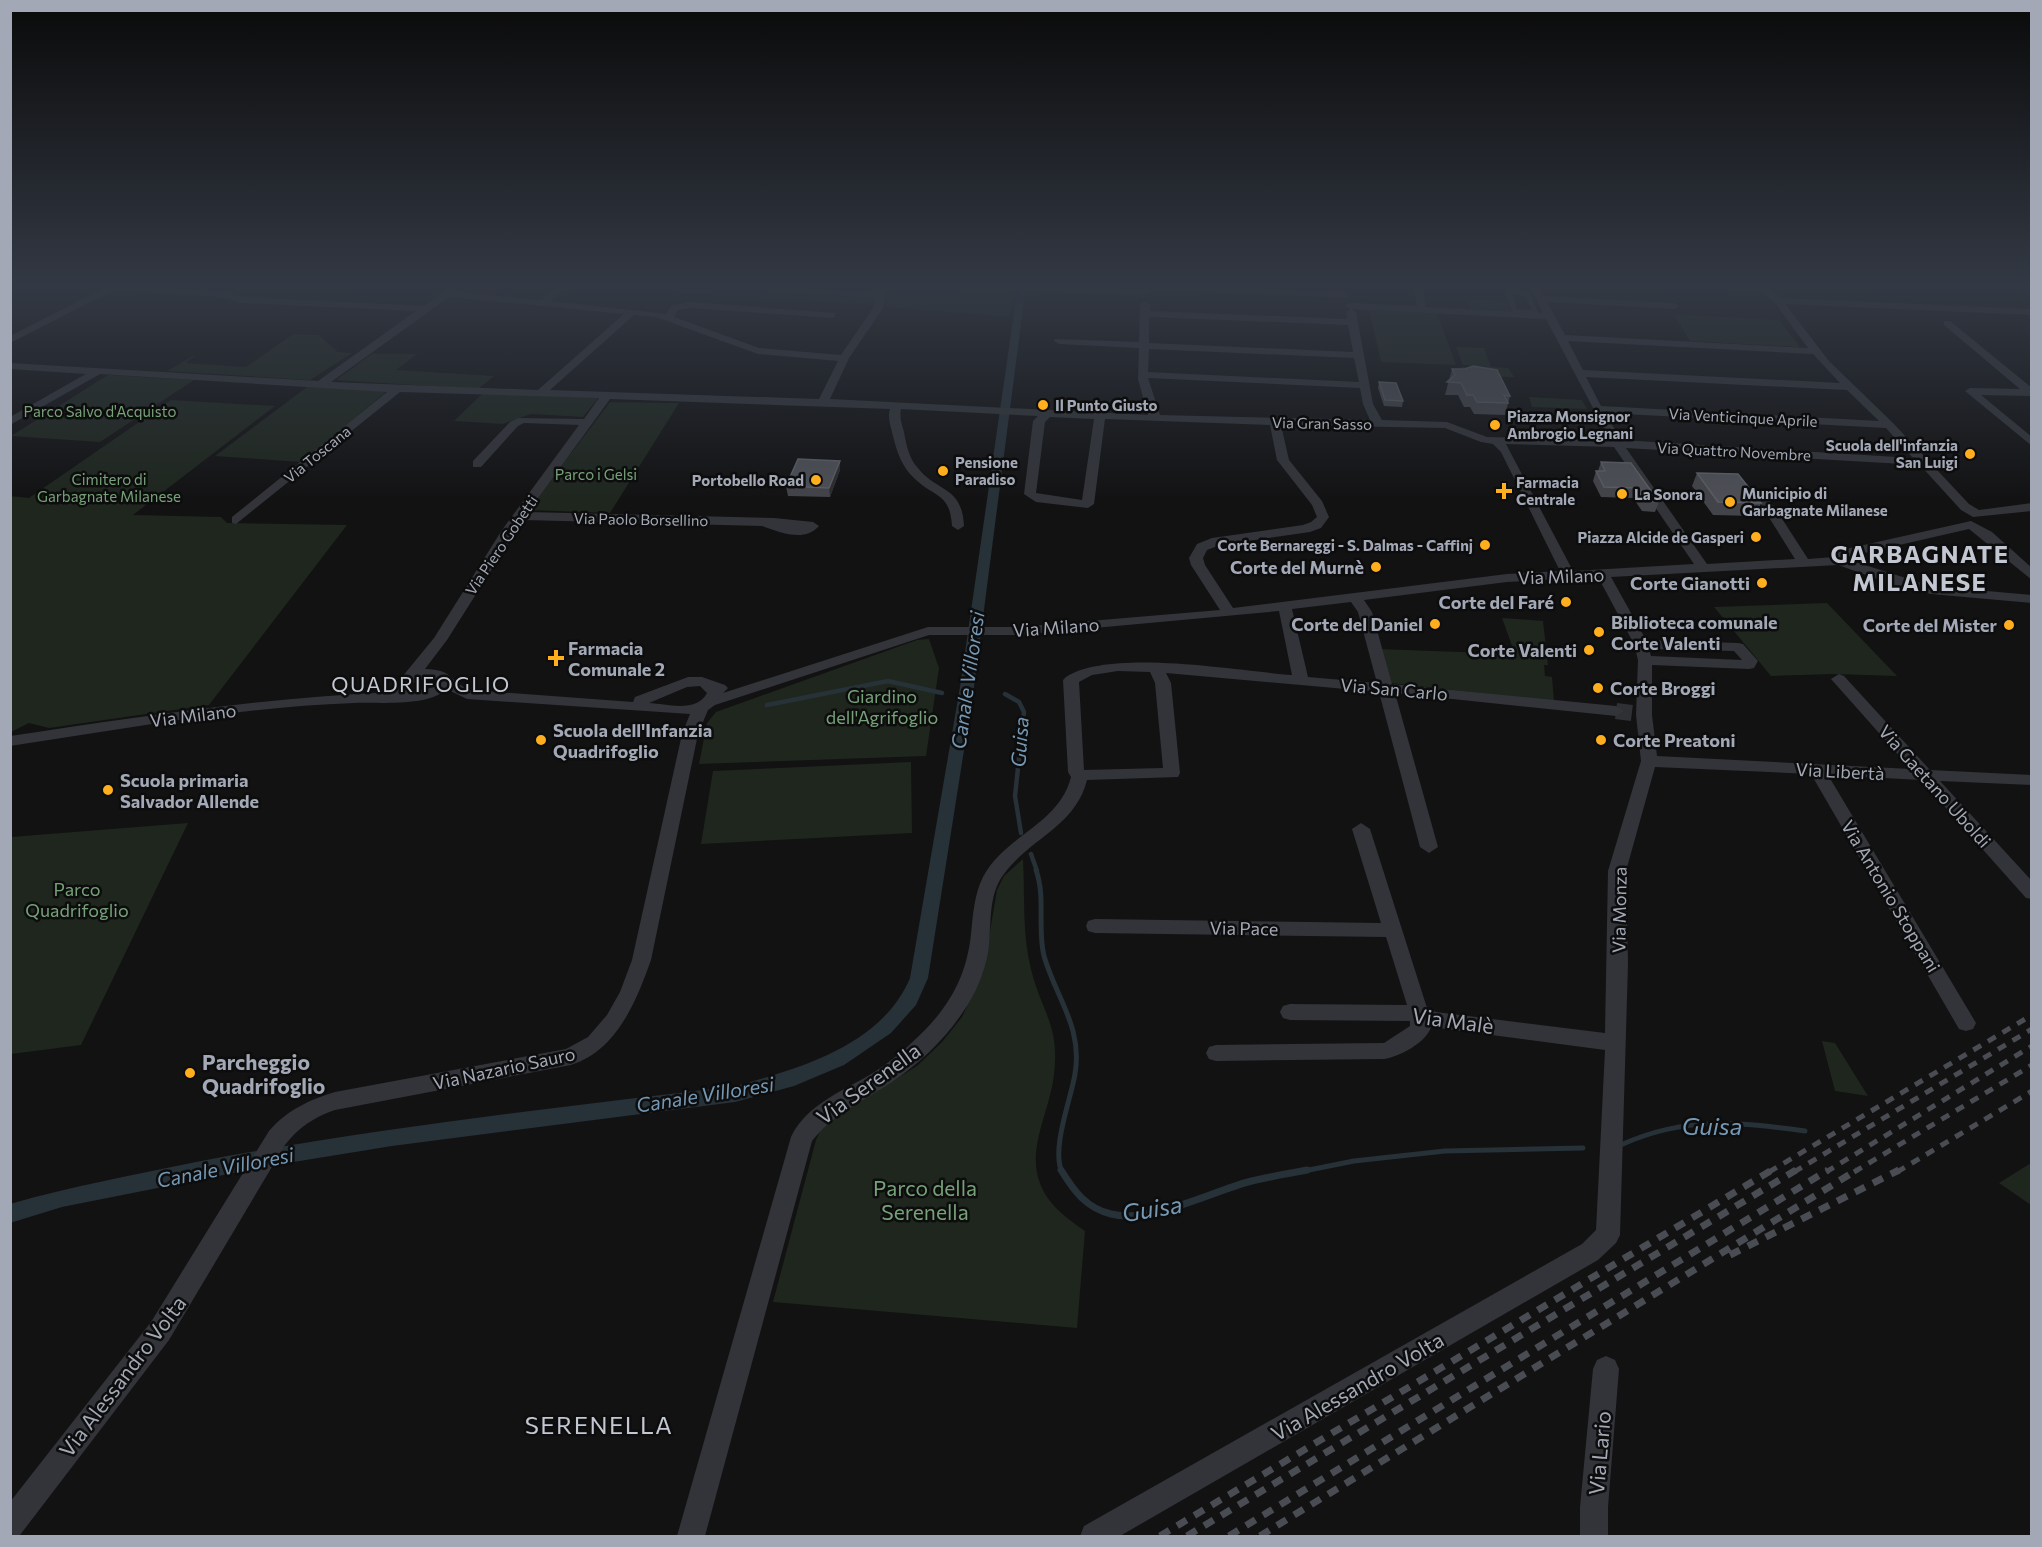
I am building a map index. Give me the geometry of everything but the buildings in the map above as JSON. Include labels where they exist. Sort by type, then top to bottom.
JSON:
[{"type":"street","points":[[321,384],[359,357]]},
{"type":"street","points":[[542,392],[581,357]]},
{"type":"street","points":[[823,402],[844,358],[834,357]]},
{"type":"street","points":[[1143,357],[1143,375],[1155,418]]},
{"type":"street","points":[[1360,357],[1368,404],[1378,424]]},
{"type":"street","points":[[1571,357],[1617,444],[1702,566]]},
{"type":"street","points":[[1822,357],[1848,387],[1889,425],[1965,507],[1987,535],[2031,576]]},
{"type":"street","points":[[1988,357],[2031,393]]},
{"type":"street","name":"Via Gran Sasso","points":[[10,366],[397,389],[823,402],[1155,418],[1447,425],[1479,438],[1496,440],[1509,446]]},
{"type":"street","points":[[10,422],[98,371]]},
{"type":"street","points":[[1579,373],[1848,387]]},
{"type":"street","points":[[1143,375],[1365,385]]},
{"type":"street","name":"Via Toscana","points":[[236,520],[397,389]]},
{"type":"street","points":[[2031,393],[1970,391],[2031,443]]},
{"type":"street","name":"Via Piero Gobetti","points":[[412,690],[440,640],[519,516],[607,395]]},
{"type":"street","points":[[896,407],[894,414],[909,465],[916,473],[952,498],[959,510],[958,526]]},
{"type":"street","name":"Via Venticinque Aprile","points":[[1597,409],[1889,425]]},
{"type":"street","points":[[1047,413],[1039,421],[1030,494],[1036,498],[1088,504],[1100,416]]},
{"type":"street","points":[[477,464],[514,424],[522,420],[587,422]]},
{"type":"street","points":[[1229,613],[1198,566],[1196,558],[1202,547],[1217,540],[1305,529],[1321,522],[1323,517],[1318,504],[1286,465],[1282,457],[1275,422]]},
{"type":"street","points":[[1569,575],[1509,446],[1617,444]]},
{"type":"street","name":"Via Quattro Novembre","points":[[1617,444],[1923,462]]},
{"type":"street","points":[[1764,500],[1803,562]]},
{"type":"street","points":[[2031,507],[1974,519],[1842,554],[1839,561],[1908,585],[1931,590],[2031,599]]},
{"type":"street","name":"Via Paolo Borsellino","points":[[519,516],[764,522]]},
{"type":"street","name":"Via Milano","points":[[445,678],[460,692],[680,710],[707,698],[762,685],[909,636],[952,630],[1005,631],[1285,608],[1470,582],[1702,566],[1839,561]]},
{"type":"street","name":"Via Monza","points":[[1603,574],[1641,644],[1645,660],[1642,715],[1649,761],[1621,850],[1617,871],[1619,932],[1610,1225]]},
{"type":"street","points":[[1356,598],[1365,612],[1429,847]]},
{"type":"street","points":[[1285,608],[1301,681]]},
{"type":"street","points":[[412,690],[441,688],[445,678],[440,640]]},
{"type":"street","points":[[1641,644],[1738,647],[1751,660],[1749,665],[1645,660]]},
{"type":"street","name":"Via San Carlo","points":[[1080,775],[1076,771],[1071,681],[1083,673],[1136,666],[1163,673],[1301,681],[1616,711]]},
{"type":"street","points":[[412,690],[429,672],[445,678]]},
{"type":"street","points":[[1080,775],[1172,773],[1163,673]]},
{"type":"street","name":"Via Gaetano Uboldi","points":[[1839,679],[2031,893]]},
{"type":"street","name":"Via Milano","points":[[602,703],[645,699],[668,692],[686,682],[702,682],[707,698]]},
{"type":"street","name":"Via Milano","points":[[10,741],[256,707],[376,697],[412,690],[442,699],[512,698]]},
{"type":"street","name":"Via Nazario Sauro","points":[[668,692],[665,700],[680,710],[690,734]]},
{"type":"street","name":"Via Nazario Sauro","points":[[245,1191],[277,1138],[297,1117],[314,1107],[571,1057],[599,1041],[622,1005],[643,954],[690,734],[707,698]]},
{"type":"street","name":"Via Libertà","points":[[1649,761],[2031,780]]},
{"type":"street","name":"Via Antonio Stoppani","points":[[1817,770],[1966,1023]]},
{"type":"street","name":"Via Serenella","points":[[691,1536],[802,1137],[815,1119],[896,1069],[944,1023],[962,998],[973,973],[979,948],[987,887],[996,870],[1010,854],[1063,812],[1075,795],[1080,775]]},
{"type":"street","points":[[1216,1053],[1390,1050],[1421,1029],[1419,1013],[1361,829]]},
{"type":"street","name":"Via Pace","points":[[1095,926],[1393,930]]},
{"type":"street","name":"Via Malè","points":[[1290,1012],[1419,1013],[1433,1020],[1616,1043]]},
{"type":"street","name":"Via Alessandro Volta","points":[[10,1525],[155,1338],[245,1191]]},
{"type":"street","name":"Via Alessandro Volta","points":[[1094,1536],[1590,1252],[1608,1235],[1610,1225]]},
{"type":"street","name":"Via Lario","points":[[1594,1536],[1594,1507],[1606,1369]]},
{"type":"green space","points":[[191,357],[193,357],[185,363],[246,367],[260,357],[345,357],[310,380],[167,371]]},
{"type":"green space","points":[[368,357],[413,357],[396,370],[494,376],[478,389],[336,380]]},
{"type":"green space","points":[[1380,357],[1453,357],[1456,365],[1381,362]]},
{"type":"green space","points":[[1460,357],[1487,357],[1491,367],[1508,368],[1514,377],[1466,376],[1461,367],[1488,367],[1463,365]]},
{"type":"green space","name":"Parco Salvo d'Acquisto","points":[[108,375],[194,380],[100,442],[11,436]]},
{"type":"green space","points":[[307,387],[387,391],[302,462],[215,456]]},
{"type":"green space","points":[[484,392],[599,397],[583,417],[531,414],[503,424],[454,421]]},
{"type":"green space","points":[[1529,397],[1582,400],[1587,409],[1532,407]]},
{"type":"green space","name":"Cimitero di Garbagnate Milanese","points":[[171,400],[275,406],[133,515],[221,517],[227,523],[347,525],[209,705],[49,728],[29,723],[11,732],[10,496],[29,498]]},
{"type":"green space","name":"Parco i Gelsi","points":[[610,402],[679,403],[610,513],[528,510]]},
{"type":"green space","points":[[1827,603],[1897,676],[1832,674],[1771,676],[1714,607]]},
{"type":"green space","points":[[1502,618],[1543,621],[1548,665],[1544,665],[1545,676],[1552,677],[1554,701],[1390,683],[1378,649],[1515,654]]},
{"type":"green space","name":"Giardino dell'Agrifoglio","points":[[929,639],[939,668],[926,756],[699,764],[707,723],[716,712],[917,640]]},
{"type":"green space","points":[[911,762],[912,833],[701,844],[713,771]]},
{"type":"green space","name":"Parco Quadrifoglio","points":[[188,823],[81,1045],[11,1054],[11,837]]},
{"type":"green space","name":"Parco della Serenella","points":[[1023,859],[1028,956],[1035,984],[1052,1030],[1055,1057],[1052,1087],[1038,1139],[1036,1164],[1038,1177],[1045,1194],[1063,1215],[1085,1231],[1077,1328],[773,1302],[816,1140],[821,1129],[842,1112],[917,1066],[942,1042],[962,1017],[983,972],[997,890],[1004,876]]},
{"type":"green space","points":[[1822,1041],[1835,1043],[1868,1096],[1835,1091]]},
{"type":"green space","points":[[2031,1163],[2031,1205],[1999,1183]]},
{"type":"waterway","name":"Canale Villoresi","points":[[10,1214],[62,1198],[269,1157],[392,1137],[735,1094],[794,1078],[837,1060],[884,1028],[910,1000],[919,978],[967,687],[1012,357]]},
{"type":"waterway","name":"Guisa","points":[[767,705],[888,681],[942,693]]},
{"type":"waterway","name":"Guisa","points":[[1005,694],[1019,702],[1024,712],[1015,796],[1021,833]]},
{"type":"waterway","name":"Guisa","points":[[1031,854],[1037,871]]},
{"type":"waterway","name":"Guisa","points":[[1036,870],[1040,891],[1044,956],[1067,1013],[1075,1042],[1075,1074],[1060,1137],[1059,1162],[1062,1171]]},
{"type":"waterway","name":"Guisa","points":[[1623,1144],[1646,1135],[1691,1125],[1758,1125],[1805,1131]]},
{"type":"waterway","name":"Guisa","points":[[1299,1172],[1354,1161],[1445,1151],[1583,1148]]},
{"type":"waterway","name":"Guisa","points":[[1062,1171],[1076,1192],[1094,1208],[1126,1216],[1161,1211],[1248,1182],[1307,1170]]},
{"type":"tunnel","points":[[1616,711],[1640,714]]},
{"type":"railway","points":[[1769,1172],[2032,1015]]},
{"type":"railway","points":[[1794,1172],[2032,1029]]},
{"type":"railway","points":[[1826,1172],[2032,1046]]},
{"type":"railway","points":[[1854,1172],[2032,1065]]},
{"type":"railway","points":[[1897,1172],[2032,1091]]},
{"type":"railway","points":[[1160,1536],[1772,1170]]},
{"type":"railway","points":[[1187,1536],[1796,1170]]},
{"type":"railway","points":[[1229,1536],[1828,1170]]},
{"type":"railway","points":[[1260,1536],[1857,1170]]},
{"type":"railway","points":[[1730,1255],[1899,1170]]},
{"type":"place","name":"Il Punto Giusto","points":[[1043,405]]},
{"type":"place","name":"Piazza Monsignor Ambrogio Legnani","points":[[1495,425]]},
{"type":"place","name":"Scuola dell'infanzia San Luigi","points":[[1970,454]]},
{"type":"place","name":"Pensione Paradiso","points":[[943,471]]},
{"type":"place","name":"Portobello Road","points":[[816,480]]},
{"type":"place","name":"Farmacia Centrale","points":[[1504,491]]},
{"type":"place","name":"La Sonora","points":[[1622,494]]},
{"type":"place","name":"Municipio di Garbagnate Milanese","points":[[1730,502]]},
{"type":"place","name":"Piazza Alcide de Gasperi","points":[[1756,537]]},
{"type":"place","name":"Corte Bernareggi - S. Dalmas - Caffinj","points":[[1485,545]]},
{"type":"place","name":"Corte del Murnè","points":[[1376,567]]},
{"type":"place","name":"Corte Gianotti","points":[[1762,583]]},
{"type":"place","name":"Corte del Faré","points":[[1566,602]]},
{"type":"place","name":"Corte del Daniel","points":[[1435,624]]},
{"type":"place","name":"Corte del Mister","points":[[2009,625]]},
{"type":"place","name":"Biblioteca comunale Corte Valenti","points":[[1599,632]]},
{"type":"place","name":"Corte Valenti","points":[[1589,650]]},
{"type":"place","name":"Farmacia Comunale 2","points":[[556,658]]},
{"type":"place","name":"Corte Broggi","points":[[1598,688]]},
{"type":"place","name":"Scuola dell'Infanzia Quadrifoglio","points":[[541,740]]},
{"type":"place","name":"Corte Preatoni","points":[[1601,740]]},
{"type":"place","name":"Scuola primaria Salvador Allende","points":[[108,790]]},
{"type":"place","name":"Parcheggio Quadrifoglio","points":[[190,1073]]},
{"type":"district","name":"GARBAGNATE MILANESE","points":[[1920,567]]},
{"type":"district","name":"QUADRIFOGLIO","points":[[421,683]]},
{"type":"district","name":"SERENELLA","points":[[599,1424]]}]
